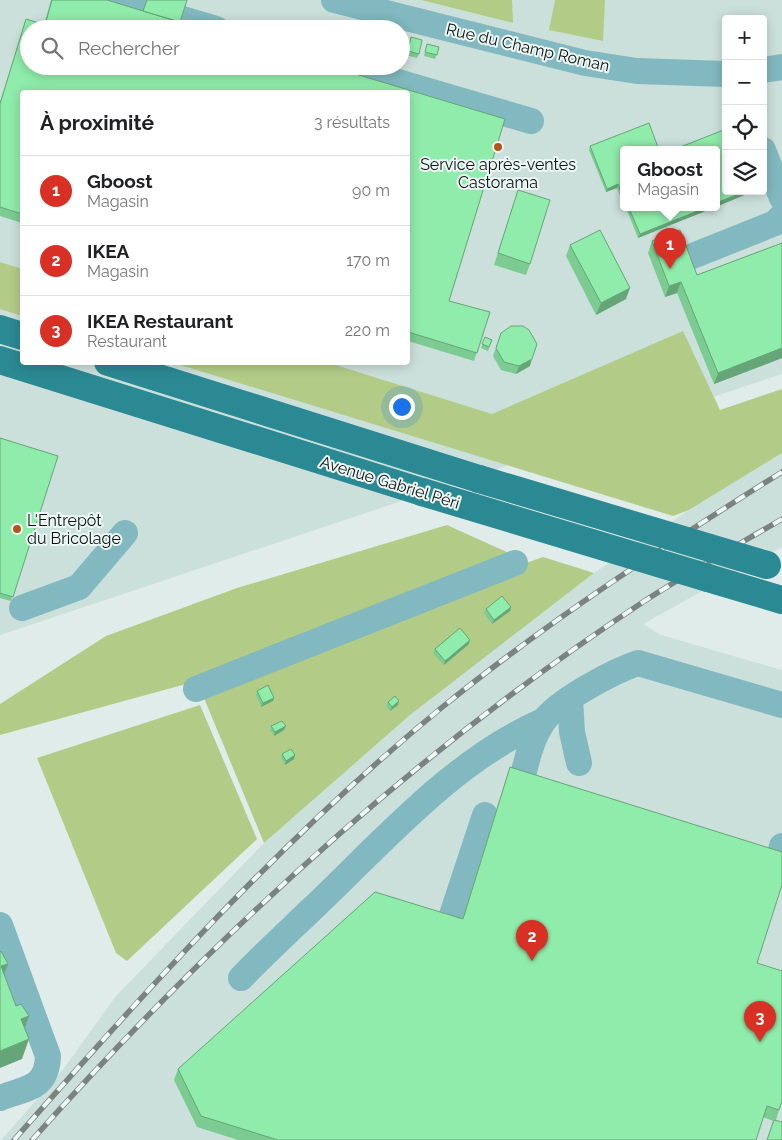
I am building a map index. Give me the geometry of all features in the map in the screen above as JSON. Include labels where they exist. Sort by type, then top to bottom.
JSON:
[{"type":"main road","points":[[0,328],[20,335]]},
{"type":"main road","name":"Avenue Gabriel Péri","points":[[0,360],[422,492],[782,600]]},
{"type":"main road","name":"Avenue Gabriel Péri","points":[[118,365],[479,479],[774,567]]},
{"type":"street","points":[[119,0],[186,20]]},
{"type":"street","name":"Rue du Champ Roman","points":[[334,0],[584,63],[637,71],[722,74]]},
{"type":"street","points":[[767,69],[782,67]]},
{"type":"street","points":[[374,75],[531,121]]},
{"type":"street","points":[[767,160],[782,198]]},
{"type":"street","points":[[690,257],[775,222],[782,216]]},
{"type":"street","points":[[22,608],[79,587],[126,534]]},
{"type":"street","points":[[196,689],[515,563]]},
{"type":"street","points":[[241,978],[281,936],[429,798],[514,734],[543,721],[570,698],[614,671],[638,663],[782,705]]},
{"type":"street","points":[[570,698],[572,732],[579,763]]},
{"type":"street","points":[[522,784],[526,761],[543,721]]},
{"type":"street","points":[[448,927],[485,815]]},
{"type":"street","points":[[0,925],[48,1056],[48,1070],[41,1082],[0,1098]]},
{"type":"shaded area","points":[[0,0],[782,0],[782,374],[0,635]]},
{"type":"shaded area","points":[[782,453],[782,547],[643,624],[661,635],[782,670],[782,1140],[1,1140],[62,1071],[116,996],[264,843],[410,715],[507,638],[594,573],[689,510]]},
{"type":"green space","points":[[421,0],[512,0],[513,23]]},
{"type":"green space","points":[[555,0],[605,0],[603,41],[549,30]]},
{"type":"green space","points":[[0,262],[20,268],[20,315],[0,309]]},
{"type":"green space","points":[[683,331],[720,410],[782,389],[782,453],[689,510],[673,516],[181,365],[335,365],[492,414]]},
{"type":"green space","points":[[447,525],[529,562],[543,557],[594,573],[410,715],[264,843],[197,681],[0,735],[0,704],[106,636],[237,588]]},
{"type":"green space","points":[[200,705],[257,839],[127,961],[116,953],[37,758]]},
{"type":"building","points":[[52,0],[107,0],[173,20],[46,20]]},
{"type":"building","points":[[147,0],[187,0],[181,20],[173,20],[143,11]]},
{"type":"building","points":[[411,37],[422,40],[419,54],[410,52]]},
{"type":"building","points":[[20,39],[20,75],[359,75],[409,90],[20,90],[20,213],[0,207],[0,104]]},
{"type":"building","points":[[427,44],[439,47],[437,55],[425,52]]},
{"type":"building","points":[[410,90],[505,119],[449,301],[490,312],[477,353],[410,333]]},
{"type":"building","points":[[649,123],[658,146],[620,146],[620,188],[618,184],[607,189],[590,146]]},
{"type":"building","points":[[722,131],[722,195],[736,195],[720,201],[720,146],[683,146]]},
{"type":"building","points":[[518,190],[550,200],[530,264],[498,253]]},
{"type":"building","points":[[630,211],[698,211],[640,234]]},
{"type":"building","points":[[600,230],[630,288],[601,303],[570,245]]},
{"type":"building","points":[[680,230],[697,275],[782,243],[782,348],[718,373],[681,282],[669,286],[652,241]]},
{"type":"building","points":[[511,326],[523,326],[529,330],[537,344],[532,359],[519,366],[504,362],[496,348],[501,333]]},
{"type":"building","points":[[485,337],[492,340],[489,347],[482,344]]},
{"type":"building","name":"L'Entrepôt du Bricolage","points":[[0,438],[58,456],[13,597],[0,593]]},
{"type":"building","points":[[502,596],[511,607],[494,620],[486,609]]},
{"type":"building","points":[[460,628],[470,640],[445,661],[435,649]]},
{"type":"building","points":[[268,685],[274,698],[263,703],[257,691]]},
{"type":"building","points":[[395,696],[399,701],[392,707],[388,702]]},
{"type":"building","points":[[282,721],[286,726],[275,732],[271,726]]},
{"type":"building","points":[[291,749],[295,755],[286,761],[282,754]]},
{"type":"building","points":[[510,767],[782,852],[782,885],[757,963],[782,971],[782,1101],[779,1110],[767,1106],[756,1140],[278,1140],[201,1116],[178,1069],[375,892],[463,919]]},
{"type":"building","points":[[0,952],[8,964],[1,966],[16,1006],[21,1004],[29,1016],[21,1019],[29,1039],[0,1051]]},
{"type":"building","points":[[774,1120],[782,1122],[782,1140],[767,1140]]},
{"type":"railway","points":[[14,1140],[218,916],[326,809],[382,758],[440,709],[522,645],[650,556],[782,472]]},
{"type":"railway","points":[[32,1140],[172,991],[320,851],[397,785],[477,721],[559,660],[660,591],[782,519]]},
{"type":"place","name":"Service après-ventes Castorama","points":[[498,147]]},
{"type":"place","name":"Gboost","points":[[670,269]]},
{"type":"place","name":"L'Entrepôt du Bricolage","points":[[17,529]]},
{"type":"place","name":"IKEA","points":[[532,961]]},
{"type":"place","name":"IKEA Restaurant","points":[[760,1042]]}]
